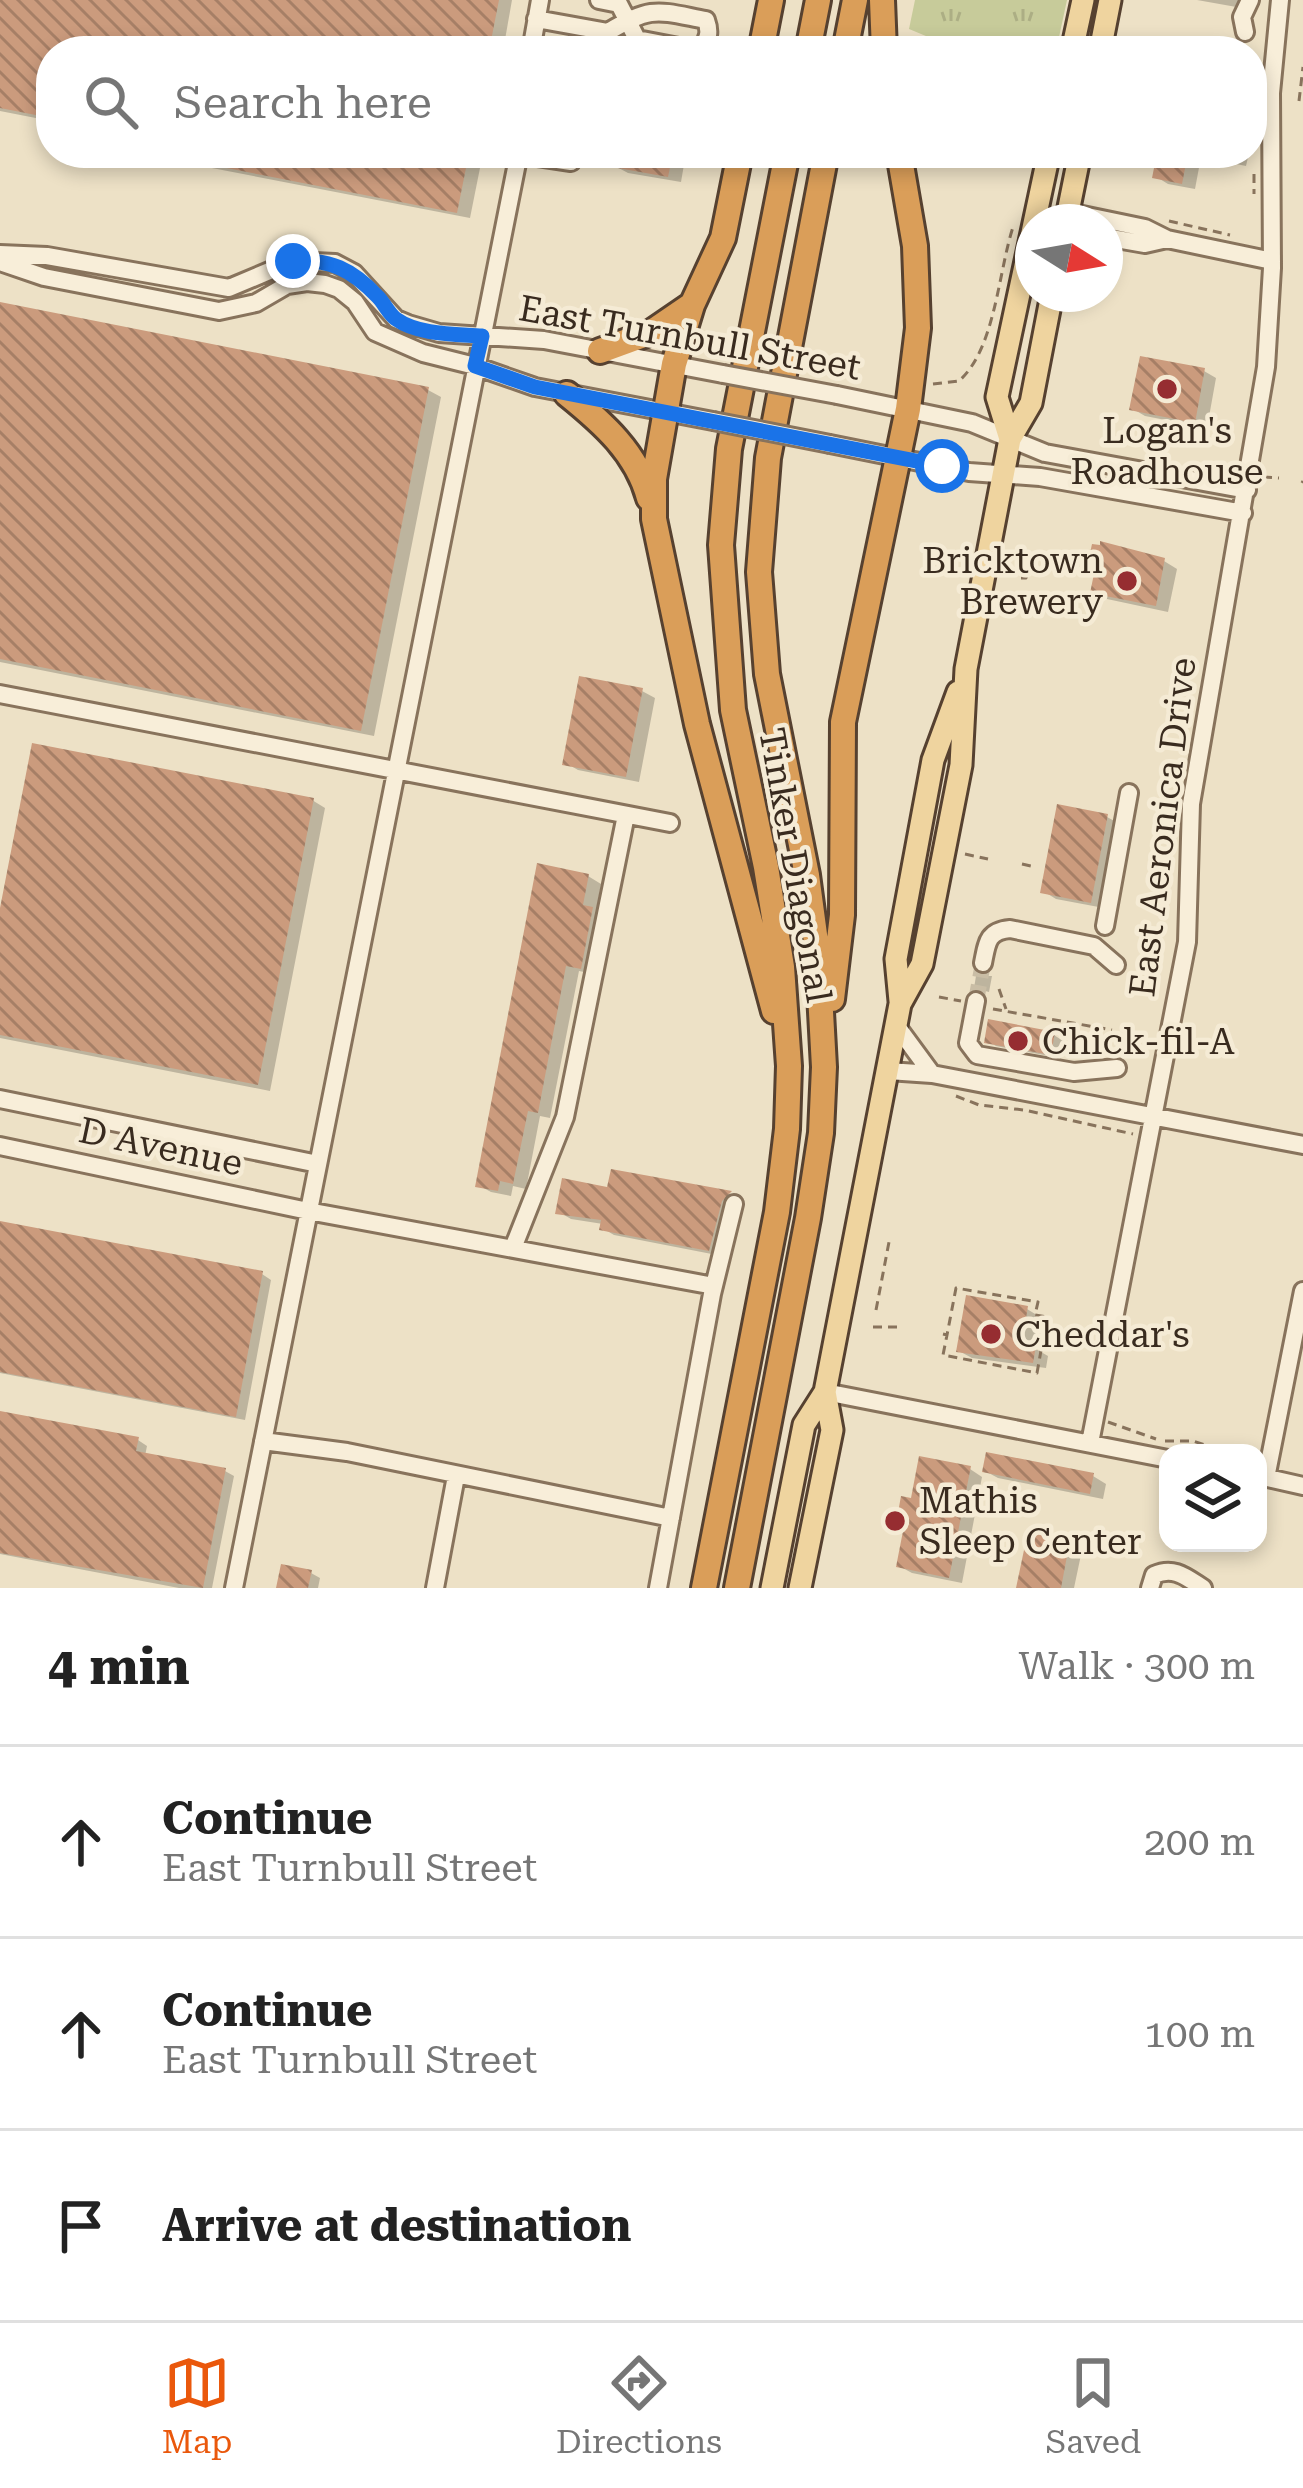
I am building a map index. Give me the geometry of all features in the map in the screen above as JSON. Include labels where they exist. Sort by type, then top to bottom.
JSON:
[{"type":"highway","points":[[764,36],[771,0]]},
{"type":"highway","points":[[811,36],[818,0]]},
{"type":"highway","points":[[848,36],[855,0]]},
{"type":"highway","points":[[882,0],[883,36]]},
{"type":"highway","points":[[655,519],[655,479],[674,364],[692,304],[724,238],[737,168]]},
{"type":"highway","name":"Tinker Diagonal","points":[[704,1588],[777,1212],[787,1130],[789,1066],[775,914],[733,710],[721,545],[729,448],[785,168]]},
{"type":"highway","name":"Tinker Diagonal","points":[[737,1588],[821,1133],[823,1008],[812,908],[767,674],[759,572],[768,458],[823,168]]},
{"type":"highway","points":[[824,1067],[842,915],[843,722],[908,409],[919,284],[901,168]]},
{"type":"highway","points":[[600,351],[652,332],[692,304]]},
{"type":"highway","points":[[568,394],[604,423],[643,475],[698,724],[789,1066]]},
{"type":"main road","points":[[1075,36],[1083,0]]},
{"type":"main road","points":[[1103,36],[1110,0]]},
{"type":"main road","points":[[1010,439],[997,397],[1046,168]]},
{"type":"main road","points":[[1070,204],[1077,168]]},
{"type":"main road","points":[[772,1588],[804,1425],[825,1392],[888,1071],[898,1014],[896,959],[933,760],[966,669],[1010,439],[1031,403],[1049,312]]},
{"type":"main road","points":[[800,1588],[832,1430],[825,1392]]},
{"type":"street","points":[[534,36],[540,0]]},
{"type":"street","points":[[536,19],[608,32],[627,20],[619,4],[599,0]]},
{"type":"street","points":[[1246,32],[1242,17],[1250,0]]},
{"type":"street","name":"East Aeronica Drive","points":[[1090,1443],[1187,942],[1191,804],[1243,513],[1254,484],[1272,261],[1271,93],[1280,0]]},
{"type":"street","points":[[594,36],[595,31]]},
{"type":"street","points":[[234,1588],[515,168]]},
{"type":"street","points":[[1123,224],[1145,227],[1167,239],[1272,261]]},
{"type":"street","points":[[1123,240],[1145,244],[1167,239]]},
{"type":"street","name":"East Turnbull Street","points":[[0,258],[47,256],[229,288],[293,261],[335,263],[354,273],[396,319],[439,332],[544,340],[674,364],[972,423],[1045,453],[1254,484]]},
{"type":"street","name":"East Turnbull Street","points":[[0,258],[44,277],[219,311],[256,303],[287,285],[325,284],[355,302],[375,332],[422,353],[535,387],[898,458],[1243,513]]},
{"type":"street","points":[[0,694],[670,824]]},
{"type":"street","points":[[1105,926],[1129,793]]},
{"type":"street","points":[[513,1248],[565,1118],[626,815]]},
{"type":"street","points":[[983,963],[989,937],[996,930],[1010,928],[1094,946],[1116,965]]},
{"type":"street","points":[[976,1002],[968,1042],[977,1055],[1074,1072],[1117,1067]]},
{"type":"street","points":[[898,1014],[932,1074]]},
{"type":"street","points":[[888,1071],[932,1074],[1303,1145]]},
{"type":"street","points":[[0,1100],[318,1164]]},
{"type":"street","name":"D Avenue","points":[[0,1146],[308,1211],[714,1286]]},
{"type":"street","points":[[658,1588],[714,1286],[734,1204]]},
{"type":"street","points":[[1267,1454],[1303,1291]]},
{"type":"street","points":[[825,1392],[1159,1457]]},
{"type":"street","points":[[262,1441],[347,1452],[671,1517]]},
{"type":"street","points":[[435,1588],[456,1476]]},
{"type":"street","points":[[1267,1478],[1303,1486]]},
{"type":"street","points":[[1150,1588],[1154,1575],[1165,1570],[1179,1572],[1203,1588]]},
{"type":"path","points":[[1299,101],[1303,67]]},
{"type":"path","points":[[1254,206],[1257,168]]},
{"type":"path","points":[[1153,218],[1223,231],[1244,242]]},
{"type":"path","points":[[933,384],[959,381],[985,344],[1015,220]]},
{"type":"path","points":[[1254,484],[1279,478]]},
{"type":"path","points":[[1021,578],[1026,578],[1029,564],[1039,566]]},
{"type":"path","points":[[963,853],[988,859]]},
{"type":"path","points":[[1022,864],[1036,867]]},
{"type":"path","points":[[1000,989],[1006,1011]]},
{"type":"path","points":[[939,997],[1112,1030]]},
{"type":"path","points":[[876,1310],[889,1242]]},
{"type":"path","points":[[956,1288],[1037,1302],[1035,1315],[1047,1317],[1037,1373],[943,1355],[945,1334],[956,1288]]},
{"type":"path","points":[[873,1327],[902,1327]]},
{"type":"path","points":[[1107,1421],[1133,1434],[1202,1444]]},
{"type":"green space","points":[[915,0],[1067,0],[1059,36],[926,36],[909,29]]},
{"type":"building","points":[[0,0],[499,0],[492,36],[36,36],[36,115],[0,108]]},
{"type":"building","points":[[226,168],[466,168],[457,213]]},
{"type":"building","points":[[618,168],[670,168],[668,177]]},
{"type":"building","points":[[1154,168],[1185,168],[1182,184],[1152,178]]},
{"type":"building","points":[[0,302],[429,387],[361,731],[0,659]]},
{"type":"building","name":"Logan's Roadhouse","points":[[1140,356],[1205,368],[1195,423],[1129,410]]},
{"type":"building","name":"Bricktown Brewery","points":[[1100,541],[1165,558],[1156,606],[1090,593],[1095,569],[1087,567],[1092,544],[1100,545]]},
{"type":"building","points":[[579,676],[643,688],[626,777],[562,765]]},
{"type":"building","points":[[32,743],[314,798],[258,1085],[0,1035],[0,908]]},
{"type":"building","points":[[1057,804],[1108,814],[1091,903],[1040,893]]},
{"type":"building","points":[[537,863],[589,874],[583,905],[593,907],[581,969],[566,966],[538,1113],[528,1111],[513,1184],[500,1181],[498,1191],[475,1187]]},
{"type":"building","name":"Chick-fil-A","points":[[988,1019],[1055,1032],[1051,1055],[984,1043]]},
{"type":"building","points":[[611,1169],[732,1191],[722,1201],[709,1251],[599,1230],[601,1220],[555,1214],[562,1178],[607,1187]]},
{"type":"building","points":[[0,1221],[263,1271],[236,1417],[0,1372]]},
{"type":"building","name":"Cheddar's","points":[[966,1295],[1028,1306],[1022,1343],[1036,1346],[1033,1363],[956,1352]]},
{"type":"building","points":[[0,1411],[139,1437],[136,1451],[226,1468],[203,1588],[0,1553]]},
{"type":"building","points":[[986,1452],[1094,1473],[1090,1494],[982,1472]]},
{"type":"building","points":[[919,1456],[971,1466],[949,1578],[896,1567],[903,1531],[895,1529],[901,1496],[911,1498]]},
{"type":"building","points":[[1028,1531],[1070,1540],[1061,1588],[1016,1588]]},
{"type":"building","points":[[281,1564],[312,1570],[308,1588],[276,1588]]},
{"type":"tunnel","points":[[976,1001],[983,963]]},
{"type":"place","name":"Logan's Roadhouse","points":[[1167,389]]},
{"type":"place","name":"Bricktown Brewery","points":[[1127,581]]},
{"type":"place","name":"Chick-fil-A","points":[[1018,1041]]},
{"type":"place","name":"Cheddar's","points":[[991,1334]]},
{"type":"place","name":"Mathis Sleep Center","points":[[895,1521]]},
{"type":"route","points":[[293,261],[335,263],[354,273],[396,319],[408,324],[482,336],[475,366],[535,387],[942,466]]}]
